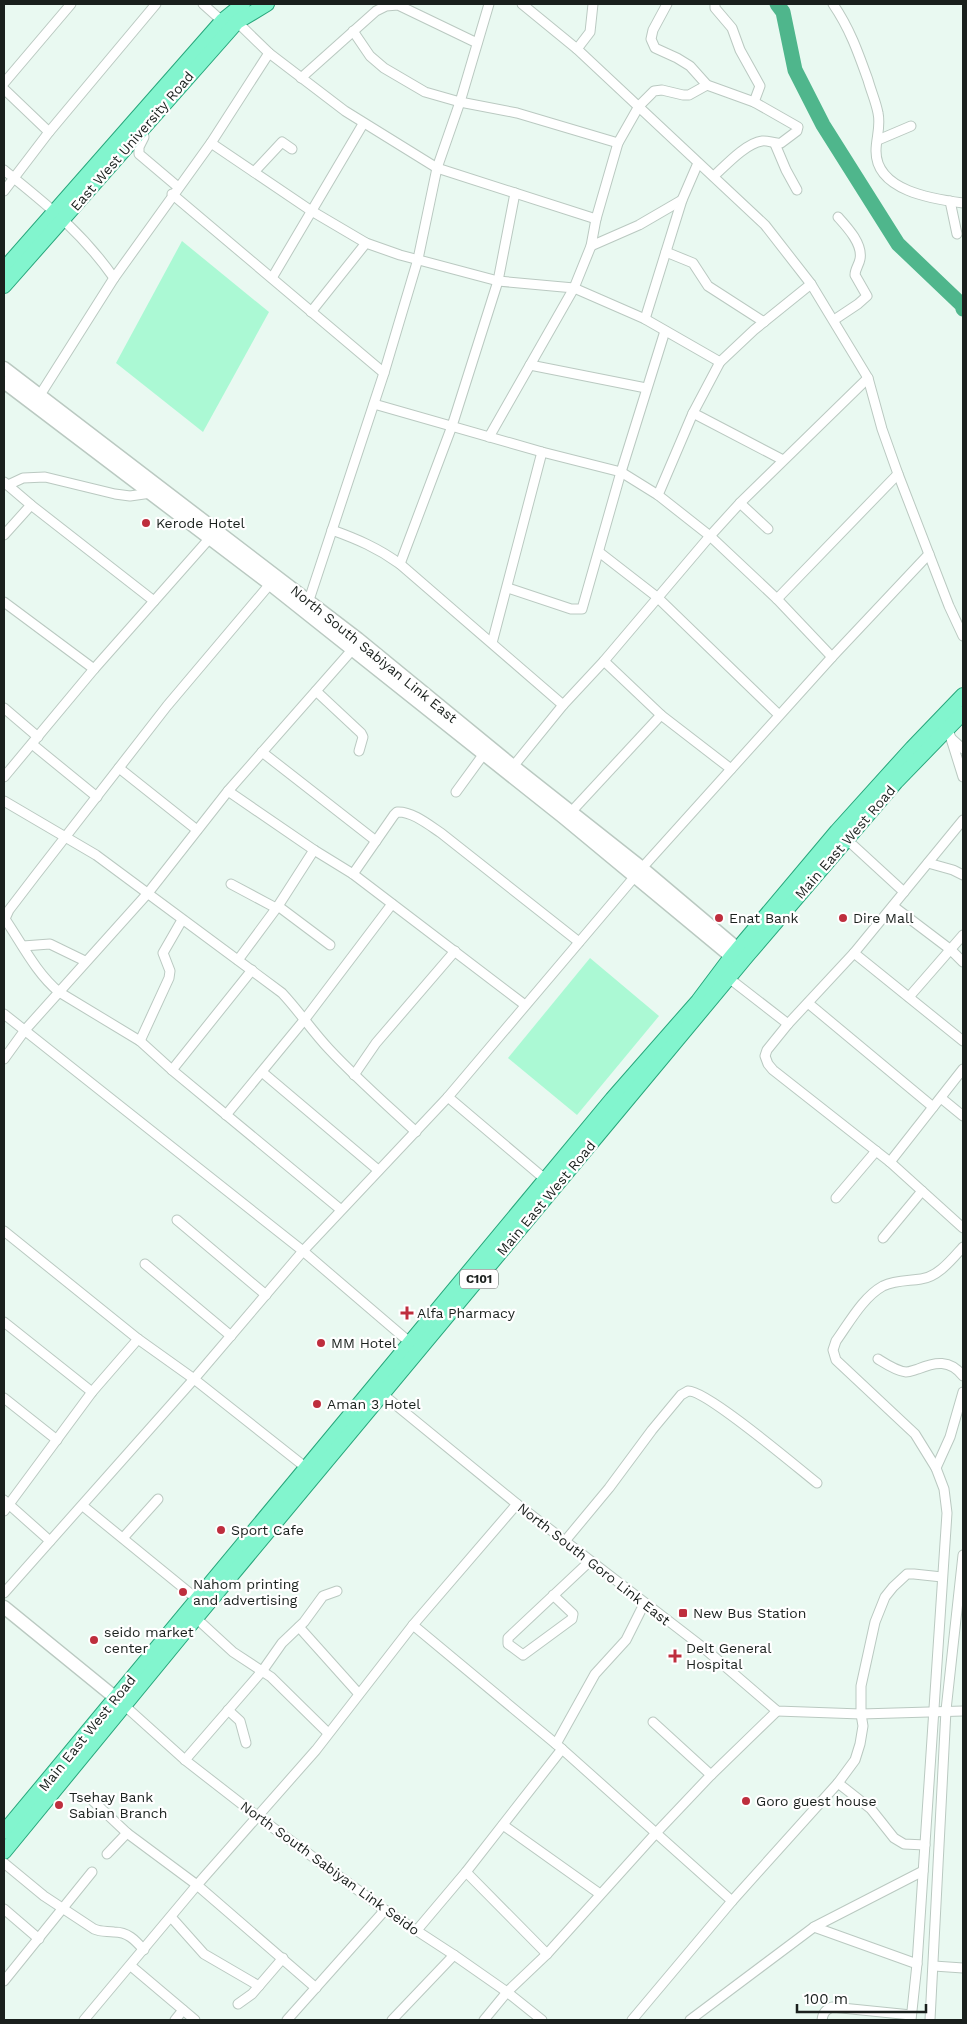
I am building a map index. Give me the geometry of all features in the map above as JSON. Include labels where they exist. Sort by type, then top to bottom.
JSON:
[{"type":"main road","name":"East West University Road","points":[[4,286],[59,215],[243,4]]},
{"type":"main road","name":"East West University Road","points":[[4,269],[142,129],[230,19],[266,4]]},
{"type":"main road","name":"North South Sabiyan Link East","points":[[4,368],[40,394],[184,512],[307,608],[352,650],[483,755],[511,770],[572,811],[638,872]]},
{"type":"main road","name":"North South Sabiyan Link East","points":[[4,382],[151,493],[184,512],[209,538],[270,584],[358,639],[511,770],[638,872],[739,957]]},
{"type":"main road","name":"Main East West Road","points":[[4,1832],[196,1618],[216,1585],[310,1471],[379,1391],[620,1099],[842,836],[912,748],[963,695]]},
{"type":"main road","name":"Main East West Road","points":[[842,836],[896,782],[950,734],[963,713]]},
{"type":"main road","name":"Main East West Road","points":[[702,1004],[730,979],[739,957]]},
{"type":"main road","name":"Main East West Road","points":[[540,1196],[546,1180],[577,1151]]},
{"type":"main road","name":"Main East West Road","points":[[4,1852],[197,1599],[216,1585]]},
{"type":"main road","name":"North South Sabiyan Link Seido","points":[[4,1607],[120,1702]]},
{"type":"street","points":[[4,83],[71,4]]},
{"type":"street","points":[[4,192],[49,132],[156,4]]},
{"type":"street","points":[[202,4],[230,19],[269,53],[363,124],[437,168],[596,219]]},
{"type":"street","points":[[307,608],[384,373],[418,259],[437,168],[460,102],[489,4]]},
{"type":"street","points":[[522,4],[577,49],[765,225],[811,284],[868,378],[882,429],[898,474],[949,606],[963,636]]},
{"type":"street","points":[[577,49],[590,32],[593,4]]},
{"type":"street","points":[[667,4],[650,39],[655,48],[678,58],[690,66],[707,85],[754,102],[798,127],[797,131],[781,143],[776,144],[765,140],[756,142],[714,176]]},
{"type":"street","points":[[715,4],[715,8],[732,28],[740,50],[760,86],[754,102]]},
{"type":"street","points":[[833,4],[853,38],[878,112],[880,125],[876,150],[882,174],[918,194],[963,203]]},
{"type":"street","points":[[301,78],[376,11],[386,6],[398,5],[477,43]]},
{"type":"street","points":[[353,31],[370,56],[384,68],[424,92],[460,102],[517,113],[618,143]]},
{"type":"street","points":[[40,394],[114,278],[175,191],[211,144],[269,53]]},
{"type":"street","points":[[489,437],[574,288],[591,246],[596,219],[618,143],[639,106],[654,91],[662,90],[689,95],[707,85]]},
{"type":"street","points":[[4,88],[49,132]]},
{"type":"street","points":[[272,278],[310,210],[363,124]]},
{"type":"street","points":[[878,140],[911,126]]},
{"type":"street","points":[[142,129],[144,137],[139,147],[139,154],[175,191],[311,312],[384,373]]},
{"type":"street","points":[[254,172],[282,142],[292,149]]},
{"type":"street","points":[[211,144],[310,210],[366,244],[498,281],[574,288],[645,319],[720,362]]},
{"type":"street","points":[[776,144],[786,170],[797,190]]},
{"type":"street","points":[[645,319],[682,200],[698,163]]},
{"type":"street","points":[[4,170],[59,215],[96,251],[114,278]]},
{"type":"street","points":[[400,564],[452,426],[498,281],[514,193]]},
{"type":"street","points":[[591,246],[639,225],[682,200]]},
{"type":"street","points":[[950,201],[957,234]]},
{"type":"street","points":[[834,320],[867,296],[855,274],[860,256],[857,244],[849,229],[838,217]]},
{"type":"street","points":[[311,312],[366,244]]},
{"type":"street","points":[[666,252],[693,263],[708,286],[764,322]]},
{"type":"street","points":[[658,495],[693,412],[720,362],[764,322],[811,284]]},
{"type":"street","points":[[508,588],[571,609],[582,609],[646,388],[665,331]]},
{"type":"street","points":[[530,365],[646,388]]},
{"type":"street","points":[[511,770],[563,705],[604,661],[657,597],[740,503],[868,378]]},
{"type":"street","points":[[374,404],[542,452],[621,472],[658,495],[710,536],[777,599],[832,657]]},
{"type":"street","points":[[693,412],[783,460]]},
{"type":"street","points":[[492,644],[542,452]]},
{"type":"street","points":[[777,599],[898,474]]},
{"type":"street","points":[[151,493],[130,496],[115,494],[45,477],[22,478],[6,484],[154,600]]},
{"type":"street","points":[[740,503],[768,528]]},
{"type":"street","points":[[4,535],[31,505]]},
{"type":"street","points":[[332,530],[362,540],[384,552],[400,564],[563,705]]},
{"type":"street","points":[[4,777],[94,669],[209,538]]},
{"type":"street","points":[[599,552],[657,597],[779,715]]},
{"type":"street","points":[[4,1593],[83,1506],[158,1417],[194,1379],[303,1250],[448,1097],[638,872],[832,657],[929,554]]},
{"type":"street","points":[[270,584],[167,706],[5,914],[38,970],[49,984],[140,1041],[172,1070],[340,1209]]},
{"type":"street","points":[[4,602],[94,669]]},
{"type":"street","points":[[4,1059],[25,1030],[148,892],[228,791],[352,650]]},
{"type":"street","points":[[604,661],[661,715],[731,769]]},
{"type":"street","points":[[316,691],[361,733],[363,737],[359,751]]},
{"type":"street","points":[[4,708],[35,740],[97,797]]},
{"type":"street","points":[[572,811],[661,715]]},
{"type":"street","points":[[950,734],[963,750]]},
{"type":"street","points":[[950,734],[963,777]]},
{"type":"street","points":[[262,752],[376,841]]},
{"type":"street","points":[[456,792],[483,755]]},
{"type":"street","points":[[119,768],[196,830]]},
{"type":"street","points":[[228,791],[314,850],[353,874],[525,1005]]},
{"type":"street","points":[[4,801],[96,855],[282,993],[328,1048],[354,1075],[416,1132]]},
{"type":"street","points":[[353,874],[397,812],[411,815],[441,833],[579,942]]},
{"type":"street","points":[[963,820],[854,953],[788,1024],[767,1050],[765,1056],[773,1070],[890,1162],[963,1228]]},
{"type":"street","points":[[842,836],[904,892]]},
{"type":"street","points":[[238,960],[277,907],[314,850]]},
{"type":"street","points":[[928,863],[963,875]]},
{"type":"street","points":[[231,884],[277,907],[330,945]]},
{"type":"street","points":[[226,1115],[305,1019],[392,904]]},
{"type":"street","points":[[893,906],[951,950],[963,962]]},
{"type":"street","points":[[140,1041],[169,978],[170,971],[163,953],[182,920]]},
{"type":"street","points":[[909,997],[963,935]]},
{"type":"street","points":[[23,946],[50,944],[85,961]]},
{"type":"street","points":[[354,1075],[376,1044],[455,952]]},
{"type":"street","points":[[854,953],[963,1041]]},
{"type":"street","points":[[172,1070],[252,970]]},
{"type":"street","points":[[730,979],[788,1024]]},
{"type":"street","points":[[808,1003],[933,1107]]},
{"type":"street","points":[[4,1014],[303,1250],[415,1346]]},
{"type":"street","points":[[890,1162],[963,1069]]},
{"type":"street","points":[[262,1072],[378,1170]]},
{"type":"street","points":[[448,1097],[546,1180]]},
{"type":"street","points":[[941,1098],[963,1116]]},
{"type":"street","points":[[836,1198],[876,1151]]},
{"type":"street","points":[[883,1238],[922,1191]]},
{"type":"street","points":[[178,1220],[266,1295]]},
{"type":"street","points":[[4,1231],[138,1339],[194,1379],[310,1471]]},
{"type":"street","points":[[822,2020],[826,2010],[832,2007],[911,2018],[917,1964],[947,1512],[944,1489],[936,1468],[915,1434],[836,1360],[833,1350],[836,1341],[871,1294],[884,1286],[903,1280],[922,1279],[932,1275],[963,1247]]},
{"type":"street","points":[[145,1264],[231,1336]]},
{"type":"street","points":[[4,1322],[92,1392]]},
{"type":"street","points":[[50,1541],[6,1505],[92,1392],[138,1339]]},
{"type":"street","points":[[878,1359],[891,1367],[906,1372],[936,1362],[946,1364],[959,1370],[963,1376]]},
{"type":"street","points":[[565,1541],[609,1488],[652,1430],[681,1395],[688,1390],[698,1392],[740,1422],[817,1483]]},
{"type":"street","name":"North South Goro Link East","points":[[379,1391],[517,1504],[644,1604],[705,1649],[777,1711]]},
{"type":"street","points":[[936,1468],[950,1436],[963,1392]]},
{"type":"street","points":[[4,1398],[56,1440]]},
{"type":"street","points":[[123,1538],[158,1499]]},
{"type":"street","points":[[84,2020],[197,1885],[316,1750],[413,1626],[517,1504]]},
{"type":"street","points":[[83,1506],[197,1599]]},
{"type":"street","points":[[930,2020],[946,1710],[963,1555]]},
{"type":"street","points":[[554,1595],[573,1614],[572,1619],[523,1655],[508,1644],[506,1640],[590,1561]]},
{"type":"street","points":[[632,2020],[732,1901],[838,1784],[855,1760],[863,1726],[861,1686],[882,1602],[893,1587],[907,1574],[942,1578]]},
{"type":"street","points":[[185,1760],[264,1670],[282,1643],[307,1618],[322,1596],[337,1591]]},
{"type":"street","points":[[417,1930],[503,1825],[559,1746],[595,1674],[626,1640],[644,1604]]},
{"type":"street","points":[[196,1618],[233,1652],[264,1670],[328,1733]]},
{"type":"street","points":[[413,1626],[559,1746],[732,1901]]},
{"type":"street","points":[[298,1627],[360,1694]]},
{"type":"street","name":"North South Sabiyan Link Seido","points":[[120,1702],[185,1760],[257,1816],[385,1910],[507,1992],[542,2020]]},
{"type":"street","points":[[228,1710],[240,1721],[246,1743]]},
{"type":"street","points":[[484,2020],[507,1992],[547,1954],[656,1833],[711,1775],[777,1711],[861,1714],[963,1711]]},
{"type":"street","points":[[653,1722],[711,1775]]},
{"type":"street","points":[[838,1784],[871,1809],[894,1838],[904,1844],[925,1845]]},
{"type":"street","points":[[91,1799],[127,1833],[197,1885],[316,1988]]},
{"type":"street","points":[[503,1825],[600,1894]]},
{"type":"street","points":[[107,1854],[127,1833]]},
{"type":"street","points":[[4,1863],[63,1909],[94,1929],[100,1932],[124,1933],[132,1937],[144,1950]]},
{"type":"street","points":[[694,2019],[814,1927],[923,1871]]},
{"type":"street","points":[[4,1981],[92,1872]]},
{"type":"street","points":[[466,1872],[547,1954]]},
{"type":"street","points":[[4,1909],[38,1939]]},
{"type":"street","points":[[286,2020],[385,1910]]},
{"type":"street","points":[[171,1917],[204,1954],[259,1986]]},
{"type":"street","points":[[814,1927],[917,1964]]},
{"type":"street","points":[[392,2020],[454,1955]]},
{"type":"street","points":[[238,2004],[259,1986],[283,1958]]},
{"type":"street","points":[[130,1966],[195,2020]]},
{"type":"street","points":[[934,1966],[963,1968]]},
{"type":"street","points":[[175,2020],[183,2010]]},
{"type":"green space","points":[[182,241],[269,312],[203,432],[116,363]]},
{"type":"green space","points":[[590,958],[659,1016],[577,1115],[508,1058]]},
{"type":"waterway","points":[[777,4],[783,12],[795,70],[823,125],[898,244],[962,305],[963,309]]},
{"type":"place","name":"Kerode Hotel","points":[[146,523]]},
{"type":"place","name":"Enat Bank","points":[[719,918]]},
{"type":"place","name":"Dire Mall","points":[[843,918]]},
{"type":"place","name":"Alfa Pharmacy","points":[[407,1313]]},
{"type":"place","name":"MM Hotel","points":[[321,1343]]},
{"type":"place","name":"Aman 3 Hotel","points":[[317,1404]]},
{"type":"place","name":"Sport Cafe","points":[[221,1530]]},
{"type":"place","name":"Nahom printing and advertising","points":[[183,1592]]},
{"type":"place","name":"New Bus Station","points":[[683,1613]]},
{"type":"place","name":"seido market center","points":[[94,1640]]},
{"type":"place","name":"Delt General Hospital","points":[[675,1656]]},
{"type":"place","name":"Goro guest house","points":[[746,1801]]},
{"type":"place","name":"Tsehay Bank Sabian Branch","points":[[59,1805]]}]
